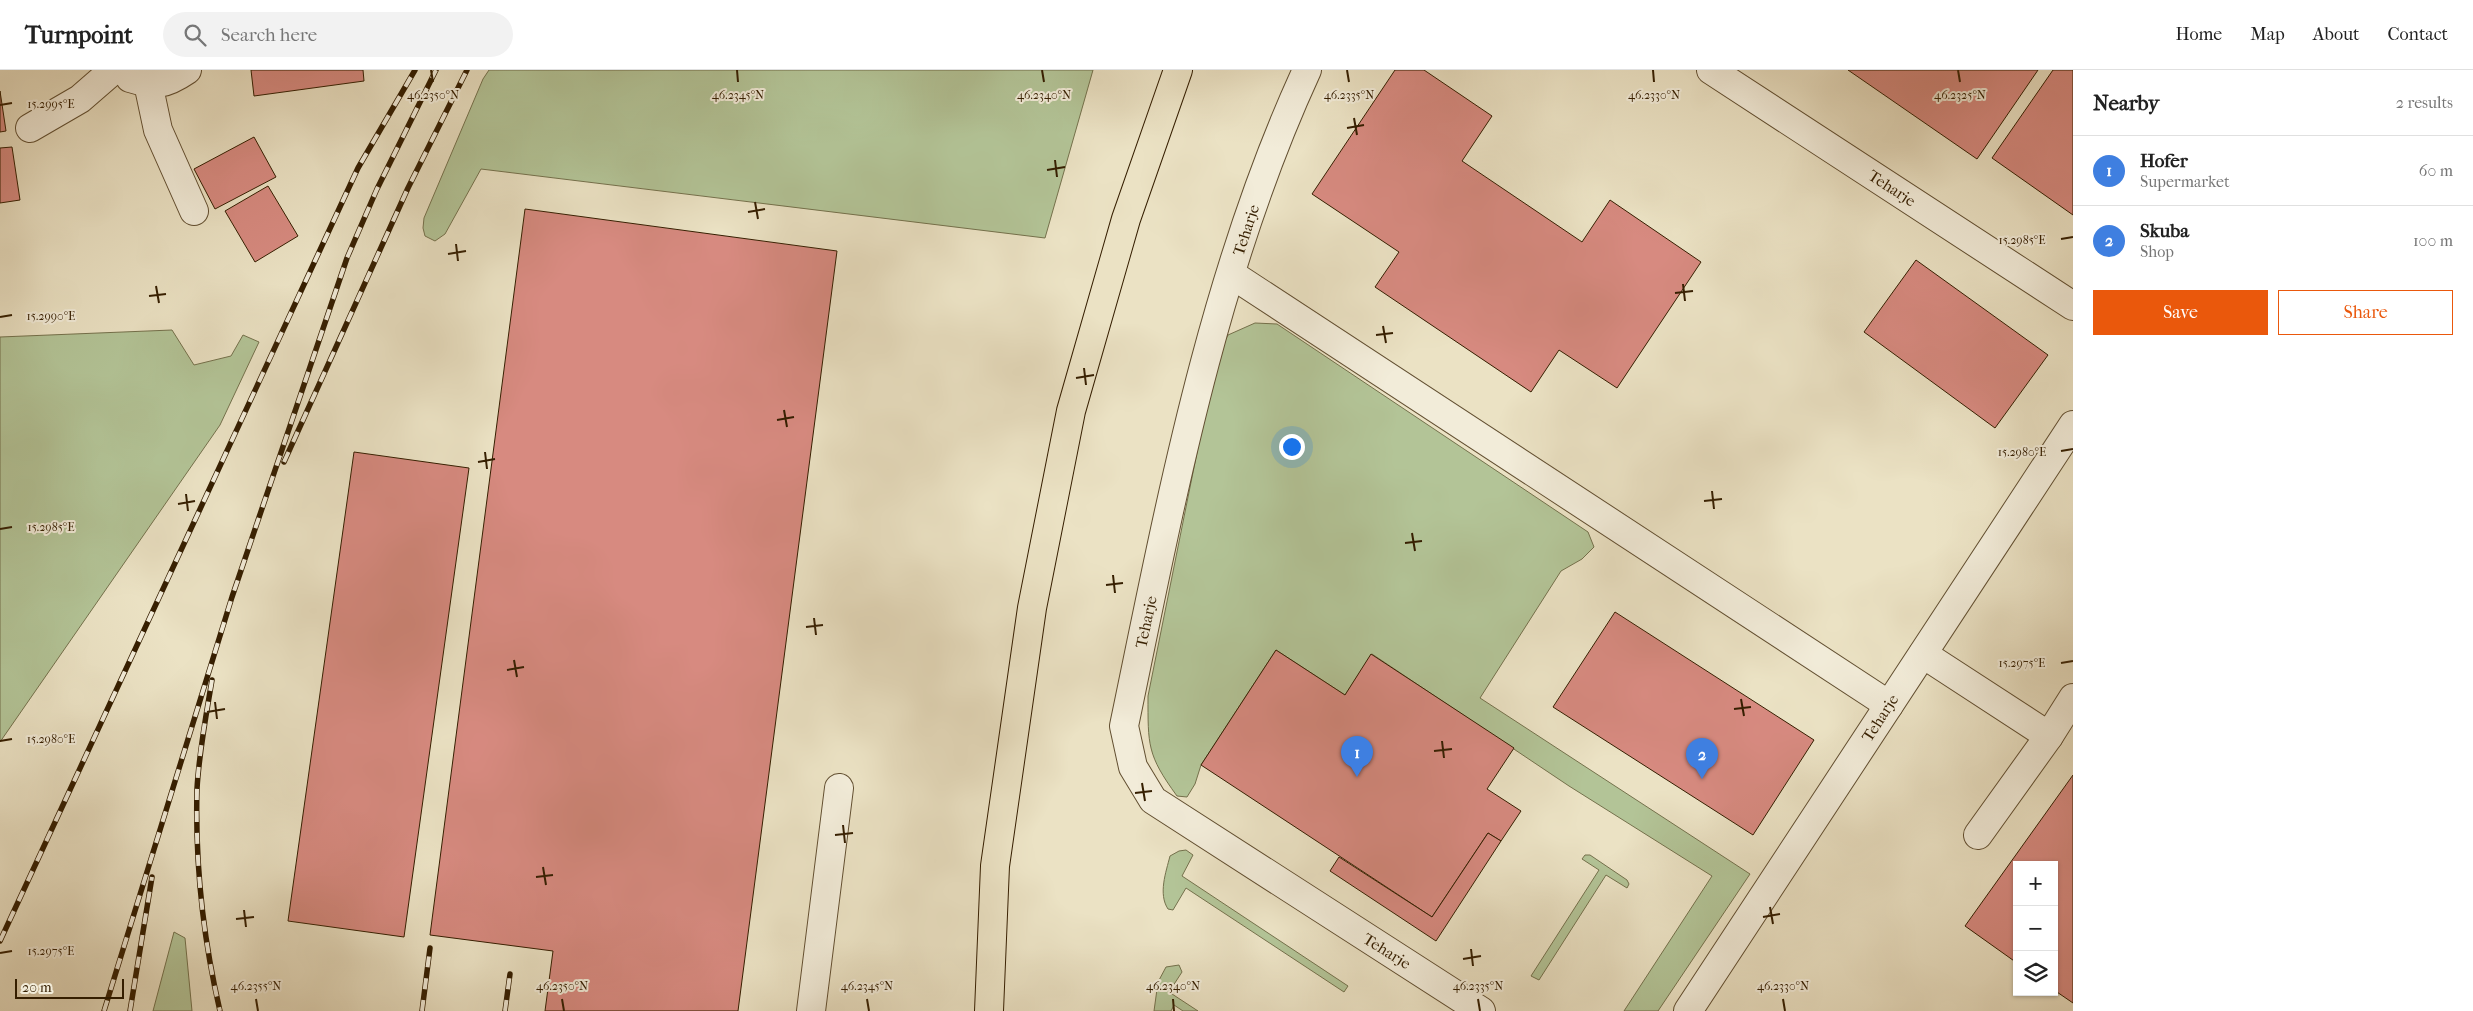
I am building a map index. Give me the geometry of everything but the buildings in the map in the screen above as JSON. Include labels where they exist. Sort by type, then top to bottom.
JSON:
[{"type":"main road","points":[[988,1011],[994,866],[1032,608],[1071,410],[1126,219],[1178,70]]},
{"type":"street","points":[[30,128],[80,99],[106,71],[148,83],[169,82],[187,70]]},
{"type":"street","name":"Teharje","points":[[1307,70],[1278,134],[1231,274],[1180,455],[1124,726],[1133,767],[1153,800],[1481,1011]]},
{"type":"street","name":"Teharje","points":[[1711,70],[2073,306]]},
{"type":"street","points":[[148,83],[158,130],[194,211]]},
{"type":"street","points":[[1231,274],[1888,705]]},
{"type":"street","name":"Teharje","points":[[1688,1011],[2073,425]]},
{"type":"street","points":[[1923,654],[2049,736]]},
{"type":"street","points":[[1978,835],[2049,736],[2073,698]]},
{"type":"street","points":[[811,1011],[840,788]]},
{"type":"green space","points":[[489,70],[1093,70],[1045,238],[481,169],[445,234],[435,241],[425,236],[423,228],[424,218],[483,79]]},
{"type":"green space","points":[[1255,323],[1277,324],[1588,532],[1594,547],[1582,559],[1561,571],[1480,698],[1750,874],[1658,1011],[1624,1011],[1712,876],[1569,786],[1372,654],[1345,695],[1276,650],[1201,765],[1195,784],[1187,797],[1177,796],[1167,782],[1151,749],[1148,727],[1148,696],[1216,358],[1228,335]]},
{"type":"green space","points":[[172,330],[194,365],[231,356],[243,335],[259,342],[220,425],[0,742],[0,337]]},
{"type":"green space","points":[[1186,850],[1193,855],[1182,876],[1348,986],[1344,992],[1186,888],[1173,910],[1168,909],[1163,890],[1170,856],[1179,851]]},
{"type":"green space","points":[[1585,855],[1590,855],[1627,880],[1629,884],[1627,888],[1606,875],[1539,980],[1531,976],[1599,870],[1582,859]]},
{"type":"green space","points":[[174,932],[185,938],[192,1011],[153,1011]]},
{"type":"green space","points":[[1179,965],[1182,972],[1169,992],[1198,1011],[1183,1011],[1174,1005],[1171,1011],[1154,1011],[1158,982],[1166,967]]},
{"type":"railway","points":[[0,941],[358,168],[415,70]]},
{"type":"railway","points":[[104,1011],[232,597],[347,258],[377,189],[436,70]]},
{"type":"railway","points":[[284,462],[408,188],[467,70]]},
{"type":"railway","points":[[212,680],[198,775],[197,845],[201,901],[220,1011]]},
{"type":"railway","points":[[130,1011],[152,877]]},
{"type":"railway","points":[[422,1011],[430,948]]},
{"type":"railway","points":[[505,1011],[510,974]]},
{"type":"place","name":"Hofer","points":[[1357,777]]},
{"type":"place","name":"Skuba","points":[[1702,779]]}]
